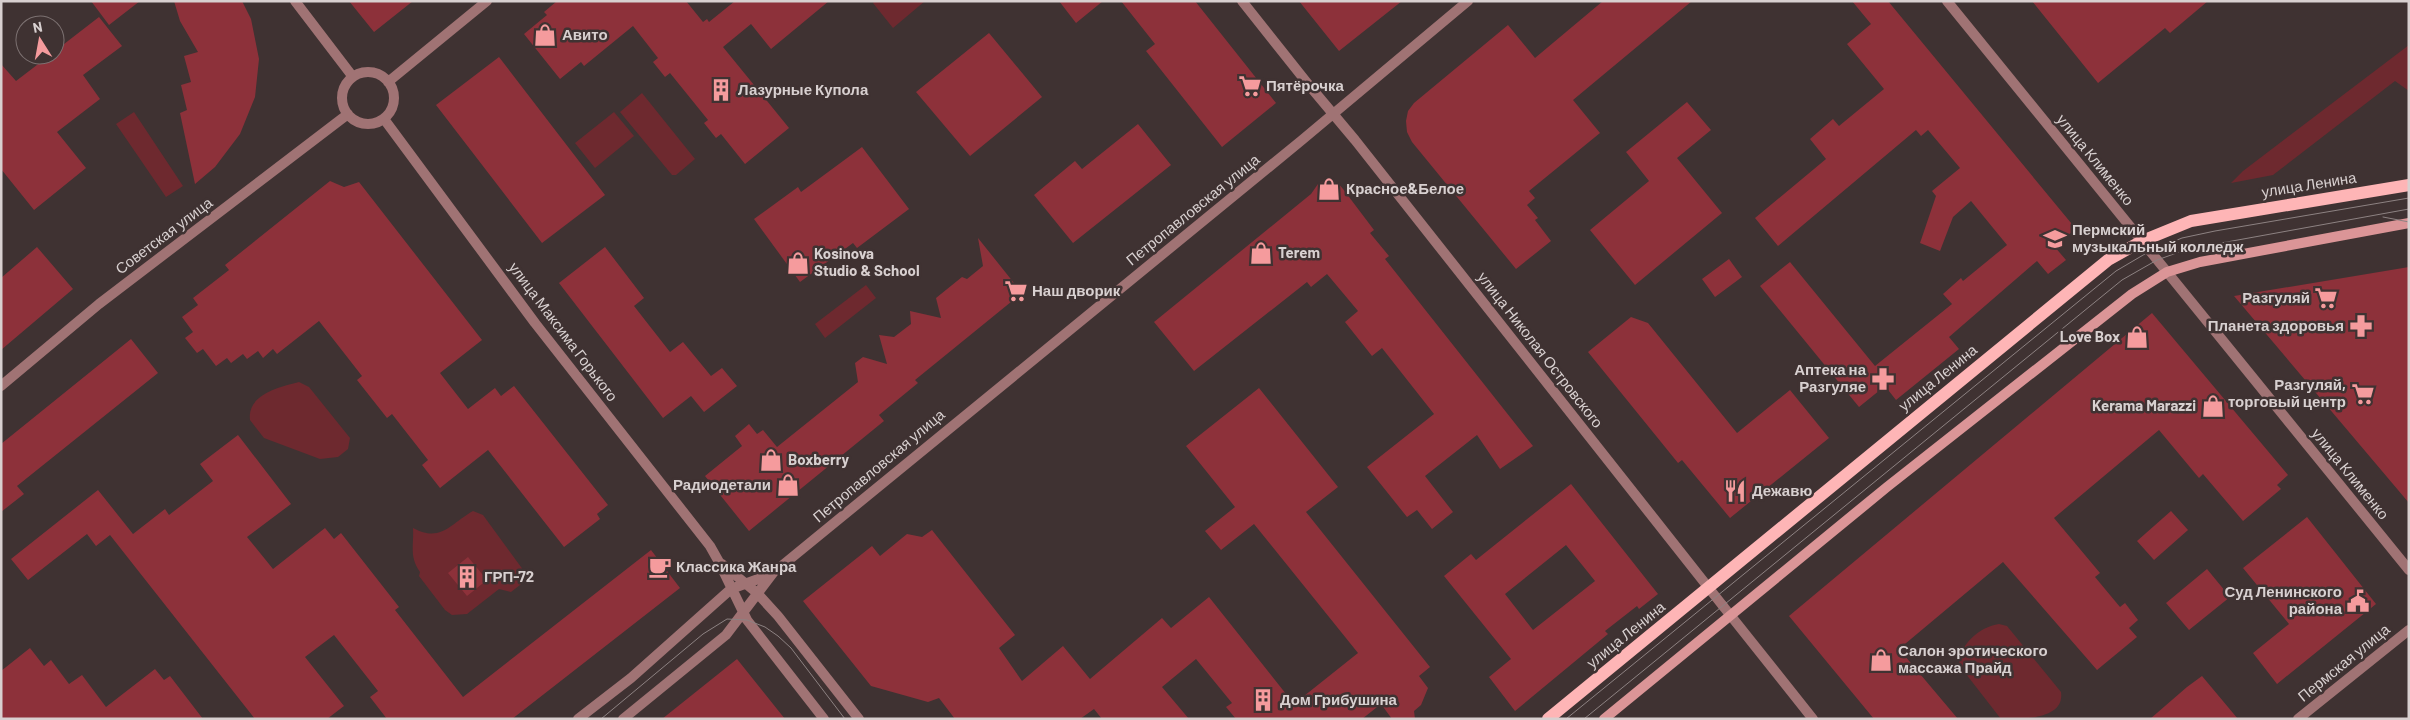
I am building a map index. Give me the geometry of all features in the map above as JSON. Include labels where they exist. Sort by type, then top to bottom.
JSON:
[{"type":"main road","name":"улица Ленина","points":[[1548,719],[2108,260],[2142,241],[2191,221],[2409,185]]},
{"type":"main road","points":[[1604,719],[1887,488],[2116,306],[2167,272],[2200,262],[2409,223]]},
{"type":"street","points":[[295,1],[353,78]]},
{"type":"street","points":[[388,82],[487,1]]},
{"type":"street","name":"улица Николая Островского","points":[[1242,1],[1361,148],[1813,719]]},
{"type":"street","name":"Петропавловская улица","points":[[623,719],[726,634],[773,573],[1468,1]]},
{"type":"street","name":"улица Клименко","points":[[1948,1],[2409,570]]},
{"type":"street","points":[[360,74],[375,74],[388,82],[394,94],[394,101],[392,108],[384,119],[369,124],[361,123],[348,114],[342,99],[347,84],[353,78],[360,74]]},
{"type":"street","name":"Советская улица","points":[[1,386],[95,307],[348,114]]},
{"type":"street","name":"улица Максима Горького","points":[[384,119],[536,323],[662,484],[719,562],[742,612],[824,719]]},
{"type":"street","name":"улица Максима Горького","points":[[719,562],[757,594],[778,616],[859,719]]},
{"type":"street","name":"Петропавловская улица","points":[[578,719],[631,678],[731,589],[773,573]]},
{"type":"street","name":"Пермская улица","points":[[2298,719],[2409,630]]},
{"type":"shaded area","points":[[875,1],[925,1],[893,28],[873,3]]},
{"type":"shaded area","points":[[2409,45],[2409,91],[2395,81],[2273,175],[2231,183],[2243,171]]},
{"type":"shaded area","points":[[642,93],[695,159],[676,175],[672,175],[620,112]]},
{"type":"shaded area","points":[[134,112],[183,186],[166,197],[116,124]]},
{"type":"shaded area","points":[[614,112],[634,136],[595,168],[575,143]]},
{"type":"shaded area","points":[[866,285],[876,298],[825,338],[815,324]]},
{"type":"shaded area","points":[[299,382],[309,387],[350,438],[348,449],[338,457],[320,459],[264,438],[250,420],[250,411],[259,398],[274,389]]},
{"type":"shaded area","points":[[473,511],[483,515],[529,578],[511,592],[499,589],[467,614],[452,615],[445,610],[419,576],[420,572],[413,556],[413,528],[431,534],[438,533]]},
{"type":"shaded area","points":[[1999,624],[2007,626],[2061,692],[2060,701],[2056,708],[2049,713],[2030,718],[2001,719],[1959,665],[1962,651],[1966,644],[1984,629]]},
{"type":"building","points":[[91,1],[140,1],[109,25]]},
{"type":"building","points":[[174,1],[242,1],[251,19],[259,59],[255,97],[240,134],[215,167],[195,184],[180,113],[187,110],[181,85],[191,82],[184,56],[198,52],[180,21]]},
{"type":"building","points":[[349,1],[413,1],[374,32]]},
{"type":"building","name":"Лазурные Купола","points":[[557,1],[686,1],[703,22],[707,19],[709,22],[735,1],[829,1],[771,49],[751,24],[723,47],[789,128],[745,164],[721,134],[716,138],[704,123],[708,120],[670,73],[665,77],[653,62],[658,58],[633,26],[584,66],[581,62],[560,79],[524,34],[547,15],[544,12]]},
{"type":"building","points":[[1059,1],[1103,1],[1076,23]]},
{"type":"building","points":[[1121,1],[1195,1],[1276,103],[1222,147],[1146,51],[1155,44]]},
{"type":"building","points":[[1299,1],[1402,1],[1339,51]]},
{"type":"building","points":[[1603,1],[1692,1],[1573,100],[1600,133],[1529,191],[1535,198],[1527,205],[1538,218],[1535,220],[1551,241],[1516,269],[1412,142],[1407,132],[1406,121],[1408,111],[1414,103],[1508,25],[1535,58]]},
{"type":"building","points":[[1852,1],[1888,1],[2076,229],[2054,246],[2066,260],[2048,274],[2037,261],[1949,337],[1959,349],[1896,400],[1885,386],[1859,407],[1760,286],[1790,262],[1875,366],[1952,304],[1943,294],[1961,278],[1963,281],[2007,245],[1971,201],[1953,217],[1940,251],[1920,243],[1936,196],[1932,191],[1960,168],[1928,130],[1921,136],[1916,130],[1778,246],[1755,218],[1826,159],[1810,139],[1833,119],[1839,126],[1884,89],[1847,44],[1871,24]]},
{"type":"building","points":[[2032,1],[2208,1],[2170,33],[2165,28],[2098,83]]},
{"type":"building","points":[[99,17],[122,46],[83,75],[100,99],[57,132],[86,168],[34,210],[1,169],[1,64],[16,81],[37,65],[65,65],[65,43]]},
{"type":"building","points":[[989,33],[1042,97],[970,156],[916,92]]},
{"type":"building","points":[[499,57],[605,195],[542,243],[436,105]]},
{"type":"building","points":[[1687,102],[1711,130],[1677,158],[1722,213],[1635,285],[1590,230],[1649,181],[1626,152]]},
{"type":"building","points":[[1138,124],[1171,165],[1073,243],[1034,195],[1075,161],[1082,169]]},
{"type":"building","points":[[862,147],[909,209],[857,248],[853,243],[800,282],[754,219],[798,187],[801,192]]},
{"type":"building","points":[[330,181],[344,187],[359,182],[482,340],[440,373],[468,409],[495,388],[501,396],[514,386],[608,505],[597,514],[600,519],[564,547],[488,450],[440,488],[422,465],[428,460],[392,414],[387,418],[357,380],[362,376],[319,321],[277,354],[273,349],[263,358],[258,351],[247,359],[243,354],[231,363],[227,358],[216,366],[203,349],[197,353],[185,338],[193,332],[182,317],[198,305],[193,298],[229,270],[225,265]]},
{"type":"building","points":[[1324,181],[1338,183],[1343,189],[1374,230],[1370,233],[1389,256],[1385,259],[1533,446],[1500,469],[1477,435],[1425,476],[1453,512],[1432,529],[1417,510],[1407,517],[1367,467],[1434,414],[1382,348],[1372,356],[1345,322],[1358,311],[1327,274],[1311,287],[1307,282],[1194,371],[1154,322],[1311,194],[1318,184]]},
{"type":"building","points":[[978,238],[1022,293],[915,380],[918,383],[879,415],[884,421],[749,531],[705,476],[742,446],[735,436],[749,424],[757,434],[763,430],[777,447],[858,382],[855,363],[863,357],[887,364],[879,335],[894,337],[911,324],[910,311],[941,318],[936,298],[962,277],[967,279],[983,266]]},
{"type":"building","points":[[37,247],[73,289],[1,350],[1,278]]},
{"type":"building","points":[[605,247],[644,298],[634,306],[670,352],[683,342],[711,376],[722,368],[737,386],[704,412],[691,396],[663,418],[559,283]]},
{"type":"building","points":[[1729,259],[1742,277],[1715,297],[1702,279]]},
{"type":"building","name":"Разгуляй, торговый центр","points":[[2409,267],[2409,503],[2234,296]]},
{"type":"building","points":[[2152,313],[2288,475],[2277,485],[2281,489],[2243,521],[2203,474],[2199,478],[2159,430],[2054,518],[2100,573],[2095,577],[2120,607],[2125,603],[2138,620],[2129,628],[2137,637],[2097,670],[2003,562],[1899,649],[1958,719],[1874,719],[1789,616]]},
{"type":"building","points":[[1631,317],[1648,323],[1737,433],[1790,390],[1829,438],[1730,518],[1682,460],[1678,463],[1588,352]]},
{"type":"building","points":[[131,339],[158,373],[17,486],[24,494],[1,512],[1,444]]},
{"type":"building","points":[[1259,388],[1338,487],[1306,512],[1430,667],[1419,676],[1428,688],[1421,705],[1414,711],[1415,719],[1392,719],[1381,704],[1362,719],[1236,719],[1226,707],[1232,703],[1196,659],[1162,687],[1189,719],[1102,719],[1094,709],[1080,719],[955,719],[939,698],[928,702],[871,686],[803,601],[872,546],[880,556],[907,534],[922,537],[932,530],[1015,635],[999,648],[1022,681],[1063,646],[1090,679],[1162,618],[1171,628],[1209,597],[1294,704],[1358,653],[1254,524],[1221,550],[1205,531],[1235,507],[1186,446]]},
{"type":"building","points":[[238,435],[291,504],[247,537],[273,569],[325,528],[334,539],[341,533],[399,607],[395,610],[463,697],[651,550],[680,588],[512,719],[387,719],[370,697],[378,691],[334,635],[305,657],[344,706],[327,719],[255,719],[110,535],[96,546],[87,534],[28,580],[11,559],[98,490],[133,534],[165,509],[169,515],[213,481],[200,464]]},
{"type":"building","points":[[1571,484],[1658,594],[1639,609],[1637,606],[1605,631],[1608,634],[1515,711],[1489,677],[1511,659],[1444,576],[1471,554],[1476,560]],"holes":[[[1566,545],[1595,581],[1533,630],[1505,594]]]},
{"type":"building","points":[[2171,511],[2188,530],[2154,560],[2137,541]]},
{"type":"building","points":[[2307,517],[2376,604],[2277,684],[2253,653],[2289,624],[2243,568]]},
{"type":"building","name":"ГРП-72","points":[[468,557],[487,580],[467,596],[448,573]]},
{"type":"building","points":[[2207,569],[2230,597],[2189,630],[2166,603]]},
{"type":"building","points":[[30,648],[44,666],[51,660],[69,684],[82,675],[106,707],[155,669],[164,680],[170,676],[203,719],[1,719],[1,671]]},
{"type":"building","points":[[737,659],[785,719],[662,719]]},
{"type":"building","points":[[2202,676],[2238,719],[2150,719],[2187,687]]},
{"type":"tram line","points":[[1566,719],[2116,271],[2150,251],[2182,238],[2409,198]]},
{"type":"tram line","points":[[1584,719],[2122,280],[2157,260],[2188,249],[2409,209]]},
{"type":"tram line","points":[[2383,217],[2409,222]]},
{"type":"tram line","points":[[601,719],[703,634],[727,619],[747,620],[765,627],[778,636],[791,648],[845,719]]},
{"type":"place","name":"Авито","points":[[545,35]]},
{"type":"place","name":"Пятёрочка","points":[[1250,86]]},
{"type":"place","name":"Лазурные Купола","points":[[721,90]]},
{"type":"place","name":"Красное&Белое","points":[[1329,189]]},
{"type":"place","name":"Пермский музыкальный колледж","points":[[2055,239]]},
{"type":"place","name":"Terem","points":[[1261,253]]},
{"type":"place","name":"Kosinova Studio & School","points":[[798,263]]},
{"type":"place","name":"Наш дворик","points":[[1016,291]]},
{"type":"place","name":"Разгуляй","points":[[2326,298]]},
{"type":"place","name":"Планета здоровья","points":[[2361,326]]},
{"type":"place","name":"Love Box","points":[[2137,337]]},
{"type":"place","name":"Аптека на Разгуляе","points":[[1883,379]]},
{"type":"place","name":"Разгуляй, торговый центр","points":[[2363,394]]},
{"type":"place","name":"Kerama Marazzi","points":[[2213,406]]},
{"type":"place","name":"Boxberry","points":[[771,460]]},
{"type":"place","name":"Радиодетали","points":[[788,485]]},
{"type":"place","name":"Дежавю","points":[[1735,491]]},
{"type":"place","name":"Классика Жанра","points":[[660,567]]},
{"type":"place","name":"ГРП-72","points":[[467,577]]},
{"type":"place","name":"Суд Ленинского района","points":[[2358,601]]},
{"type":"place","name":"Салон эротического массажа Прайд","points":[[1881,660]]},
{"type":"place","name":"Дом Грибушина","points":[[1263,700]]}]
